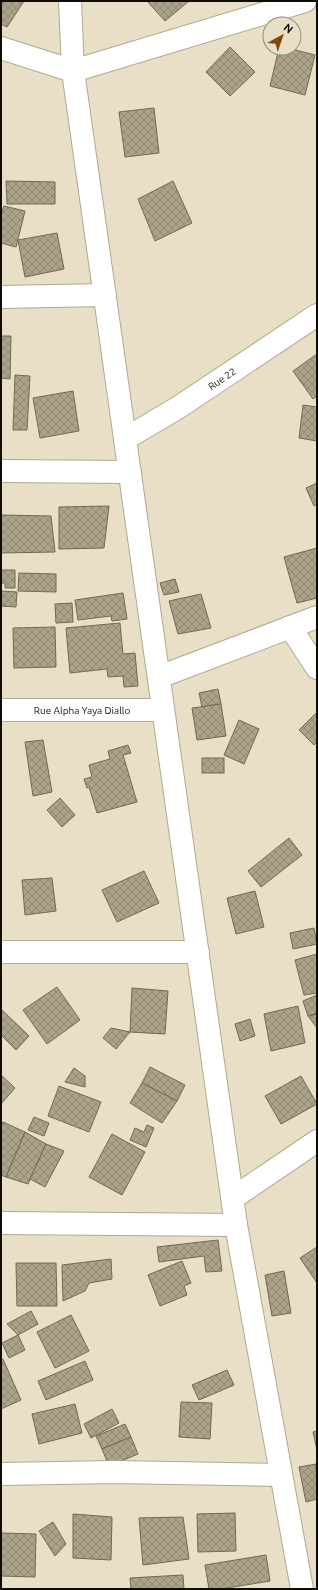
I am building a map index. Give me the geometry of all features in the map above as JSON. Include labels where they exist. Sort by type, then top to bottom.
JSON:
[{"type":"street","points":[[70,1],[73,71],[232,1198],[302,1589]]},
{"type":"street","points":[[1,48],[73,71],[305,1]]},
{"type":"street","points":[[1,296],[105,295]]},
{"type":"street","name":"Rue 22","points":[[125,439],[179,407],[317,315]]},
{"type":"street","points":[[1,471],[130,472]]},
{"type":"street","points":[[159,677],[317,617]]},
{"type":"street","points":[[290,627],[317,668]]},
{"type":"street","name":"Rue Alpha Yaya Diallo","points":[[1,710],[164,710]]},
{"type":"street","points":[[1,952],[198,952]]},
{"type":"street","points":[[232,1198],[317,1141]]},
{"type":"street","points":[[1,1222],[236,1225]]},
{"type":"street","points":[[1,1474],[115,1472],[281,1475]]},
{"type":"building","points":[[1,1],[24,1],[7,27],[1,24]]},
{"type":"building","points":[[147,1],[189,1],[165,21]]},
{"type":"building","points":[[230,47],[255,72],[230,96],[206,72]]},
{"type":"building","points":[[302,52],[315,55],[305,95],[270,86],[277,56],[302,56]]},
{"type":"building","points":[[154,108],[159,153],[125,157],[119,112]]},
{"type":"building","points":[[6,181],[55,182],[55,204],[7,204]]},
{"type":"building","points":[[173,181],[192,223],[155,241],[138,199]]},
{"type":"building","points":[[4,206],[25,211],[16,247],[1,243],[1,215]]},
{"type":"building","points":[[57,233],[64,269],[25,277],[18,240]]},
{"type":"building","points":[[1,336],[11,336],[10,379],[1,378]]},
{"type":"building","points":[[317,354],[317,396],[313,399],[293,371]]},
{"type":"building","points":[[15,375],[30,376],[27,430],[13,430]]},
{"type":"building","points":[[73,391],[79,431],[40,438],[33,398]]},
{"type":"building","points":[[303,405],[317,407],[317,441],[299,438]]},
{"type":"building","points":[[317,483],[317,504],[314,506],[306,488]]},
{"type":"building","points":[[109,506],[104,548],[59,549],[59,507]]},
{"type":"building","points":[[1,515],[51,516],[55,552],[1,553]]},
{"type":"building","points":[[317,548],[317,598],[297,603],[284,557]]},
{"type":"building","points":[[1,570],[15,570],[15,588],[5,588],[5,583],[1,583]]},
{"type":"building","points":[[19,573],[56,574],[56,592],[18,591]]},
{"type":"building","points":[[175,579],[179,592],[164,595],[160,583]]},
{"type":"building","points":[[1,591],[17,592],[16,607],[1,606]]},
{"type":"building","points":[[123,593],[127,619],[112,621],[111,616],[78,620],[75,600]]},
{"type":"building","points":[[201,594],[211,628],[178,634],[169,601]]},
{"type":"building","points":[[72,603],[73,622],[56,623],[55,604]]},
{"type":"building","points":[[120,623],[123,654],[135,653],[138,686],[124,687],[123,676],[108,677],[107,669],[70,673],[66,628]]},
{"type":"building","points":[[55,627],[56,667],[14,668],[13,628]]},
{"type":"building","points":[[218,689],[221,704],[202,707],[199,693]]},
{"type":"building","points":[[221,704],[226,736],[197,740],[192,708]]},
{"type":"building","points":[[317,712],[317,742],[314,745],[299,730]]},
{"type":"building","points":[[239,720],[259,729],[244,764],[224,755]]},
{"type":"building","points":[[43,740],[52,792],[33,796],[25,742]]},
{"type":"building","points":[[128,745],[131,753],[123,755],[137,802],[97,813],[89,787],[87,788],[84,779],[92,777],[89,765],[110,759],[108,751]]},
{"type":"building","points":[[202,758],[224,758],[224,773],[202,773]]},
{"type":"building","points":[[60,798],[75,815],[62,827],[47,810]]},
{"type":"building","points":[[289,838],[302,855],[261,887],[248,871]]},
{"type":"building","points":[[144,871],[159,903],[117,922],[102,890]]},
{"type":"building","points":[[52,878],[56,911],[25,915],[22,880]]},
{"type":"building","points":[[255,891],[264,927],[236,934],[227,898]]},
{"type":"building","points":[[314,928],[317,944],[293,949],[290,933]]},
{"type":"building","points":[[317,954],[317,993],[304,995],[295,960]]},
{"type":"building","points":[[57,987],[80,1020],[47,1044],[23,1010]]},
{"type":"building","points":[[132,988],[168,991],[165,1034],[130,1032]]},
{"type":"building","points":[[317,995],[317,1013],[308,1016],[303,1001]]},
{"type":"building","points":[[298,1006],[305,1043],[271,1051],[264,1014]]},
{"type":"building","points":[[1,1009],[29,1036],[16,1050],[1,1035]]},
{"type":"building","points":[[317,1014],[317,1028],[308,1016]]},
{"type":"building","points":[[250,1019],[255,1036],[240,1041],[235,1024]]},
{"type":"building","points":[[111,1028],[130,1032],[116,1049],[103,1038]]},
{"type":"building","points":[[150,1067],[185,1085],[177,1101],[142,1083]]},
{"type":"building","points":[[74,1068],[85,1076],[85,1087],[65,1082]]},
{"type":"building","points":[[1,1075],[15,1088],[1,1104]]},
{"type":"building","points":[[301,1076],[317,1104],[281,1124],[265,1096]]},
{"type":"building","points":[[142,1083],[177,1101],[162,1123],[130,1103]]},
{"type":"building","points":[[59,1086],[101,1102],[89,1132],[48,1116]]},
{"type":"building","points":[[34,1117],[49,1123],[44,1136],[28,1130]]},
{"type":"building","points":[[3,1122],[25,1132],[6,1177],[1,1175],[1,1126]]},
{"type":"building","points":[[147,1125],[154,1128],[146,1147],[130,1140],[135,1128],[144,1132]]},
{"type":"building","points":[[25,1132],[46,1144],[28,1184],[6,1177]]},
{"type":"building","points":[[112,1134],[145,1152],[122,1195],[89,1177]]},
{"type":"building","points":[[46,1144],[64,1151],[45,1187],[30,1179]]},
{"type":"building","points":[[218,1240],[222,1271],[206,1272],[204,1256],[159,1262],[157,1247]]},
{"type":"building","points":[[317,1247],[317,1283],[300,1258]]},
{"type":"building","points":[[111,1259],[112,1279],[89,1283],[85,1291],[63,1301],[62,1265]]},
{"type":"building","points":[[182,1261],[191,1283],[184,1286],[187,1295],[160,1306],[148,1275]]},
{"type":"building","points":[[16,1263],[56,1263],[57,1306],[17,1306]]},
{"type":"building","points":[[284,1271],[291,1313],[272,1316],[265,1275]]},
{"type":"building","points":[[31,1311],[38,1324],[18,1335],[7,1324]]},
{"type":"building","points":[[71,1315],[89,1351],[55,1368],[37,1332]]},
{"type":"building","points":[[18,1335],[25,1350],[9,1358],[2,1343]]},
{"type":"building","points":[[3,1359],[21,1400],[1,1409],[1,1360]]},
{"type":"building","points":[[85,1361],[93,1380],[46,1400],[38,1381]]},
{"type":"building","points":[[227,1370],[234,1385],[199,1400],[192,1385]]},
{"type":"building","points":[[181,1402],[212,1403],[210,1439],[179,1437]]},
{"type":"building","points":[[75,1404],[82,1433],[39,1444],[32,1414]]},
{"type":"building","points":[[112,1409],[119,1423],[91,1438],[84,1424]]},
{"type":"building","points":[[125,1424],[131,1437],[102,1449],[96,1436]]},
{"type":"building","points":[[317,1431],[317,1450],[313,1432]]},
{"type":"building","points":[[131,1437],[138,1454],[109,1466],[102,1449]]},
{"type":"building","points":[[316,1464],[317,1499],[306,1502],[299,1467]]},
{"type":"building","points":[[235,1513],[236,1551],[198,1552],[197,1514]]},
{"type":"building","points":[[73,1514],[112,1517],[111,1560],[73,1558]]},
{"type":"building","points":[[183,1517],[189,1559],[143,1565],[139,1518]]},
{"type":"building","points":[[53,1522],[66,1544],[55,1556],[39,1531]]},
{"type":"building","points":[[1,1533],[36,1534],[35,1577],[1,1576]]},
{"type":"building","points":[[266,1555],[270,1581],[221,1589],[209,1589],[205,1565]]},
{"type":"building","points":[[183,1575],[184,1589],[131,1589],[130,1578]]}]
